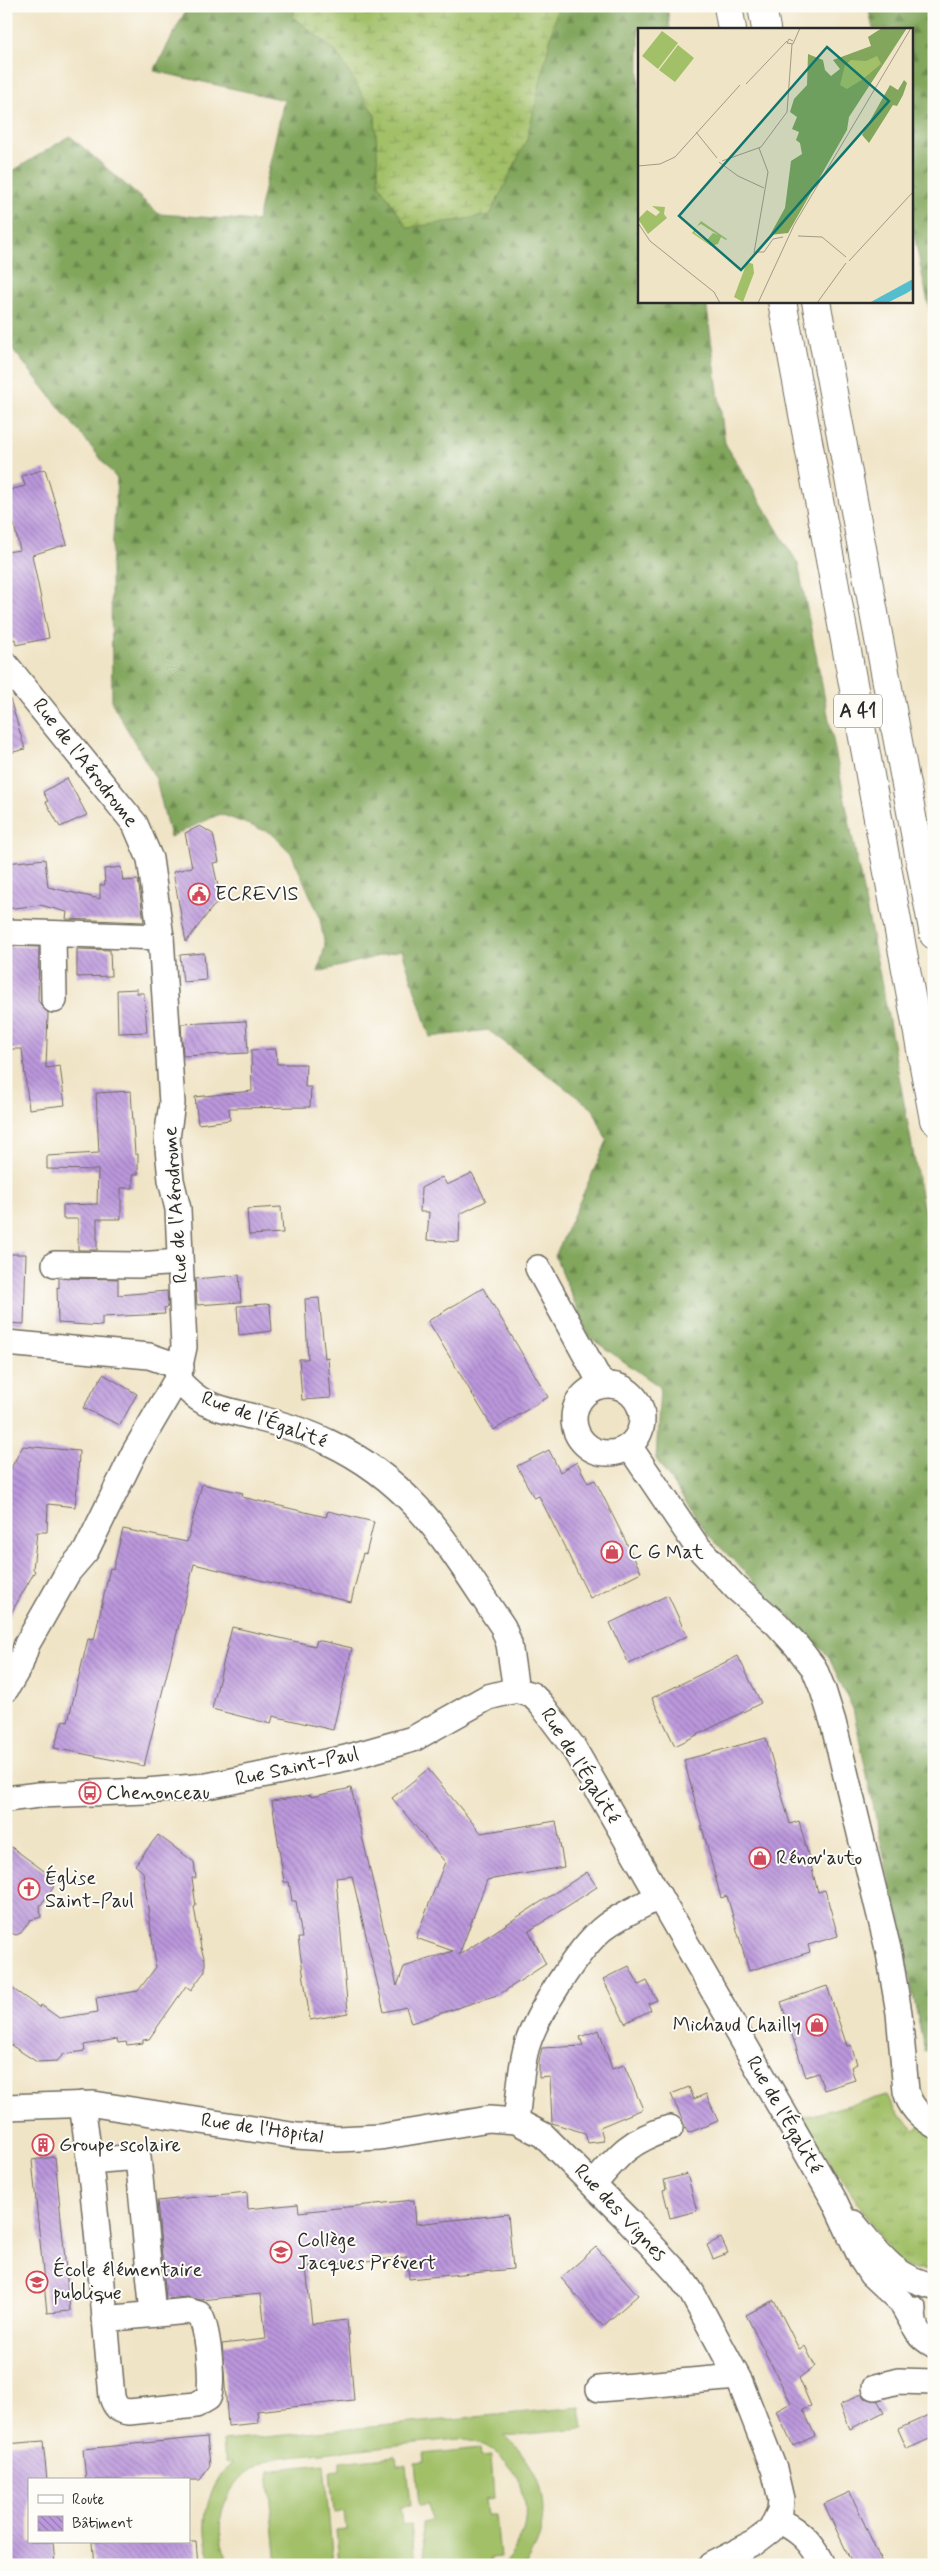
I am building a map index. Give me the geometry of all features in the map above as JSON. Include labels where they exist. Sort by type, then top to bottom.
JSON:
[{"type":"highway","points":[[728,6],[732,28]]},
{"type":"highway","points":[[762,6],[766,28]]},
{"type":"highway","name":"A 41","points":[[782,302],[934,1120]]},
{"type":"highway","name":"A 41","points":[[816,302],[934,935]]},
{"type":"street","name":"Rue de l'Aérodrome","points":[[6,665],[63,750],[135,824],[145,843],[150,859],[161,937],[172,1103],[167,1138],[171,1180],[178,1209],[184,1347],[179,1373],[135,1451],[86,1551],[68,1572],[27,1644],[20,1664],[6,1689]]},
{"type":"street","points":[[6,932],[161,937]]},
{"type":"street","points":[[53,934],[54,1000]]},
{"type":"street","points":[[55,1264],[138,1265],[180,1262]]},
{"type":"street","points":[[538,1268],[602,1385]]},
{"type":"street","points":[[6,1343],[149,1356],[179,1373]]},
{"type":"street","name":"Rue de l'Égalité","points":[[179,1373],[188,1391],[206,1403],[280,1424],[327,1441],[358,1458],[400,1490],[435,1526],[503,1627],[516,1690],[532,1695],[550,1713],[572,1747],[834,2200],[862,2260],[871,2274],[900,2302],[927,2340]]},
{"type":"street","points":[[602,1385],[624,1388],[633,1395],[639,1405],[642,1416],[642,1427],[629,1446],[619,1451],[599,1452],[590,1448],[577,1434],[574,1424],[577,1405],[583,1396],[602,1385]]},
{"type":"street","points":[[629,1446],[696,1545],[736,1588],[777,1624],[814,1668],[833,1722],[889,1954],[899,2013],[904,2081],[908,2100],[918,2115],[934,2125]]},
{"type":"street","name":"Rue Saint-Paul","points":[[6,1799],[39,1795],[146,1791],[207,1786],[346,1758],[414,1739],[488,1697],[516,1690]]},
{"type":"street","points":[[516,2121],[525,2053],[538,2022],[556,1990],[578,1957],[605,1927],[659,1896]]},
{"type":"street","points":[[904,2081],[916,2095],[934,2104]]},
{"type":"street","points":[[82,2104],[89,2161],[104,2319],[112,2397],[119,2409],[129,2412],[203,2403],[208,2398],[211,2387],[203,2320],[194,2312],[104,2319]]},
{"type":"street","name":"Rue de l'Hôpital","points":[[6,2107],[82,2104],[297,2136],[338,2138],[380,2136],[489,2119],[516,2121]]},
{"type":"street","name":"Rue des Vignes","points":[[516,2121],[542,2134],[553,2143],[679,2275],[702,2311],[737,2377],[779,2486],[781,2499],[777,2520]]},
{"type":"street","points":[[594,2184],[617,2156],[633,2142],[651,2133],[670,2128]]},
{"type":"street","points":[[89,2161],[138,2157],[153,2314]]},
{"type":"street","name":"Rue de l'Égalité","points":[[834,2200],[894,2269],[916,2283],[934,2287]]},
{"type":"street","points":[[927,2340],[913,2314],[918,2300],[934,2287]]},
{"type":"street","points":[[599,2389],[737,2377]]},
{"type":"street","points":[[875,2387],[898,2381],[934,2382]]},
{"type":"street","points":[[711,2565],[764,2537],[777,2520],[789,2525],[804,2536],[816,2551],[823,2565]]},
{"type":"green space","points":[[188,6],[667,6],[670,28],[638,28],[638,302],[706,302],[725,443],[798,564],[887,1011],[934,1265],[934,2047],[925,2052],[853,1709],[828,1656],[708,1535],[656,1459],[660,1387],[589,1337],[555,1256],[607,1141],[593,1109],[488,1030],[430,1037],[402,950],[318,972],[325,946],[319,915],[291,853],[271,833],[220,814],[170,837],[156,779],[112,703],[111,569],[117,479],[6,341],[6,175],[70,136],[159,214],[257,221],[284,100],[154,71]]},
{"type":"green space","points":[[295,6],[558,6],[527,139],[490,215],[408,228],[379,184],[375,115],[335,50],[293,17]]},
{"type":"green space","points":[[868,6],[934,6],[934,332],[912,225],[912,28],[873,28]]},
{"type":"green space","points":[[887,2095],[895,2111],[915,2130],[921,2125],[934,2132],[934,2271],[913,2270],[897,2262],[818,2143],[804,2117]]},
{"type":"green space","points":[[580,2407],[583,2429],[504,2436],[518,2449],[529,2464],[537,2479],[542,2496],[541,2530],[535,2548],[526,2565],[502,2565],[516,2547],[524,2527],[525,2507],[521,2487],[512,2469],[497,2454],[479,2443],[456,2439],[282,2457],[264,2462],[249,2471],[236,2483],[227,2498],[222,2513],[220,2530],[223,2548],[231,2565],[213,2565],[205,2538],[206,2510],[215,2485],[232,2462],[225,2462],[223,2441]]},
{"type":"green space","points":[[480,2448],[481,2457],[491,2456],[494,2498],[485,2499],[487,2516],[496,2516],[500,2557],[491,2558],[491,2565],[424,2564],[421,2523],[431,2521],[429,2504],[419,2505],[415,2463],[425,2462],[424,2454]]},
{"type":"green space","points":[[395,2456],[396,2465],[406,2465],[410,2506],[400,2507],[402,2525],[411,2524],[415,2565],[339,2565],[336,2531],[346,2530],[344,2512],[334,2513],[330,2472],[340,2471],[340,2462]]},
{"type":"green space","points":[[324,2464],[333,2565],[277,2565],[268,2470]]},
{"type":"building","points":[[45,469],[67,544],[32,555],[49,638],[16,645],[15,639],[11,640],[9,628],[6,629],[6,552],[20,550],[6,491],[25,486],[22,476]]},
{"type":"building","points":[[10,699],[25,749],[6,754],[6,700]]},
{"type":"building","points":[[67,778],[87,815],[60,827],[46,802],[48,801],[43,792]]},
{"type":"building","name":"ECREVIS","points":[[200,826],[213,834],[219,862],[213,863],[221,900],[212,908],[186,942],[173,872],[192,867],[185,833]]},
{"type":"building","points":[[45,859],[48,887],[100,899],[100,885],[105,885],[104,869],[121,867],[123,881],[138,880],[144,922],[66,919],[67,912],[40,905],[6,909],[6,863]]},
{"type":"building","points":[[6,946],[39,947],[38,1001],[48,1013],[46,1068],[60,1066],[65,1105],[29,1109],[22,1049],[7,1049]]},
{"type":"building","points":[[77,949],[110,950],[111,976],[77,977]]},
{"type":"building","points":[[204,953],[206,980],[183,982],[180,955]]},
{"type":"building","points":[[137,989],[137,993],[144,993],[147,1032],[118,1033],[117,990]]},
{"type":"building","points":[[246,1021],[248,1053],[183,1056],[181,1024]]},
{"type":"building","points":[[276,1049],[277,1064],[306,1064],[305,1087],[311,1087],[310,1107],[229,1108],[230,1120],[198,1124],[195,1097],[252,1091],[251,1050]]},
{"type":"building","points":[[131,1091],[135,1154],[138,1154],[138,1174],[133,1174],[133,1188],[121,1188],[121,1219],[97,1219],[97,1250],[78,1250],[78,1219],[63,1219],[63,1205],[97,1204],[98,1170],[47,1169],[47,1156],[99,1153],[96,1093]]},
{"type":"building","points":[[472,1173],[486,1201],[460,1214],[459,1242],[427,1240],[429,1212],[420,1212],[421,1188],[442,1177],[447,1185]]},
{"type":"building","points":[[281,1207],[283,1233],[249,1235],[247,1209]]},
{"type":"building","points":[[6,1254],[26,1254],[24,1324],[6,1323]]},
{"type":"building","points":[[239,1275],[241,1302],[197,1305],[195,1279]]},
{"type":"building","points":[[59,1278],[118,1279],[118,1295],[167,1291],[168,1307],[164,1308],[165,1314],[102,1317],[102,1326],[58,1323],[57,1287],[59,1288]]},
{"type":"building","points":[[483,1288],[548,1397],[494,1430],[428,1321]]},
{"type":"building","points":[[319,1298],[325,1358],[328,1357],[331,1398],[302,1400],[299,1359],[308,1359],[305,1299]]},
{"type":"building","points":[[270,1305],[272,1331],[239,1335],[237,1306]]},
{"type":"building","points":[[103,1374],[137,1394],[120,1425],[83,1408]]},
{"type":"building","points":[[23,1446],[79,1451],[78,1477],[75,1507],[48,1504],[47,1532],[37,1532],[33,1569],[35,1571],[6,1622],[6,1477]]},
{"type":"building","points":[[549,1450],[560,1472],[577,1462],[588,1483],[595,1480],[641,1572],[590,1598],[539,1496],[534,1498],[517,1466]]},
{"type":"building","points":[[202,1484],[243,1493],[242,1497],[326,1517],[328,1511],[374,1522],[366,1554],[363,1553],[351,1602],[194,1564],[144,1766],[54,1748],[63,1720],[68,1721],[88,1639],[94,1640],[110,1568],[113,1569],[123,1529],[187,1542]]},
{"type":"building","points":[[668,1595],[687,1636],[629,1664],[610,1623]]},
{"type":"building","points":[[232,1627],[315,1646],[317,1640],[352,1648],[333,1730],[273,1716],[271,1724],[212,1709]]},
{"type":"building","points":[[738,1656],[761,1703],[675,1746],[652,1698]]},
{"type":"building","points":[[766,1738],[790,1824],[799,1821],[818,1892],[825,1890],[838,1936],[808,1945],[810,1952],[749,1971],[727,1896],[721,1898],[684,1760]]},
{"type":"building","points":[[428,1769],[481,1833],[556,1821],[564,1867],[487,1880],[459,1955],[587,1872],[597,1887],[529,1931],[546,1964],[500,1994],[411,2023],[406,2007],[384,2012],[352,1876],[336,1878],[348,2013],[310,2020],[298,1938],[302,1938],[296,1901],[292,1901],[289,1882],[284,1882],[272,1801],[311,1795],[311,1797],[351,1788],[397,1986],[404,1967],[453,1951],[416,1938],[445,1862],[392,1798]]},
{"type":"building","points":[[158,1835],[194,1862],[196,1878],[192,1878],[196,1906],[194,1907],[205,1960],[205,1971],[191,1990],[186,1986],[149,2039],[143,2040],[143,2043],[127,2045],[126,2042],[118,2043],[117,2039],[84,2045],[85,2051],[64,2054],[57,2061],[37,2062],[6,2042],[6,1984],[40,2008],[41,2005],[59,2018],[98,2012],[96,1998],[138,1991],[156,1967],[143,1872],[135,1865]]},
{"type":"building","name":"Église Saint-Paul","points":[[6,1843],[51,1876],[54,1881],[53,1888],[40,1906],[41,1917],[30,1920],[21,1933],[16,1935],[6,1931]]},
{"type":"building","points":[[629,1966],[639,1985],[647,1981],[657,2000],[648,2004],[651,2010],[625,2023],[603,1979]]},
{"type":"building","points":[[827,1986],[847,2046],[851,2045],[857,2064],[851,2067],[855,2080],[824,2090],[818,2073],[806,2077],[781,2002]]},
{"type":"building","points":[[599,2030],[612,2069],[624,2065],[643,2109],[600,2127],[604,2141],[588,2143],[585,2133],[552,2123],[550,2077],[539,2078],[539,2061],[542,2048],[583,2046],[580,2037]]},
{"type":"building","points":[[689,2087],[694,2099],[706,2094],[718,2121],[688,2133],[671,2094]]},
{"type":"building","points":[[55,2157],[70,2311],[47,2313],[32,2160]]},
{"type":"building","points":[[687,2174],[697,2211],[670,2218],[663,2190],[666,2189],[664,2180]]},
{"type":"building","points":[[247,2192],[248,2209],[298,2204],[299,2212],[414,2200],[416,2224],[508,2214],[513,2269],[409,2279],[407,2257],[306,2267],[312,2324],[347,2320],[354,2400],[257,2411],[258,2423],[228,2426],[222,2344],[266,2339],[261,2294],[201,2300],[187,2297],[166,2299],[157,2201]]},
{"type":"building","points":[[721,2238],[728,2253],[713,2259],[707,2245]]},
{"type":"building","points":[[596,2247],[638,2295],[603,2326],[561,2278]]},
{"type":"building","points":[[774,2300],[799,2349],[805,2346],[815,2366],[799,2378],[811,2406],[803,2409],[815,2436],[793,2446],[776,2411],[791,2403],[746,2315]]},
{"type":"building","points":[[862,2393],[865,2398],[878,2401],[884,2412],[850,2429],[840,2405]]},
{"type":"building","points":[[934,2413],[934,2437],[907,2449],[898,2429]]},
{"type":"building","points":[[207,2437],[210,2465],[200,2480],[190,2480],[190,2478],[86,2478],[83,2449]]},
{"type":"building","points":[[43,2441],[47,2478],[28,2478],[28,2544],[53,2544],[55,2565],[6,2565],[6,2444]]},
{"type":"building","points":[[850,2492],[883,2565],[853,2565],[824,2504]]},
{"type":"building","points":[[190,2542],[196,2542],[198,2565],[94,2565],[92,2544],[190,2544]]},
{"type":"place","name":"ECREVIS","points":[[199,894]]},
{"type":"place","name":"C G Mat","points":[[612,1552]]},
{"type":"place","name":"Chenonceau","points":[[90,1793]]},
{"type":"place","name":"Rénov'auto","points":[[760,1858]]},
{"type":"place","name":"Église Saint-Paul","points":[[29,1889]]},
{"type":"place","name":"Michaud Chailly","points":[[817,2025]]},
{"type":"place","name":"Groupe scolaire","points":[[43,2145]]},
{"type":"place","name":"Collège Jacques Prévert","points":[[281,2252]]},
{"type":"place","name":"École élémentaire publique","points":[[37,2282]]}]
